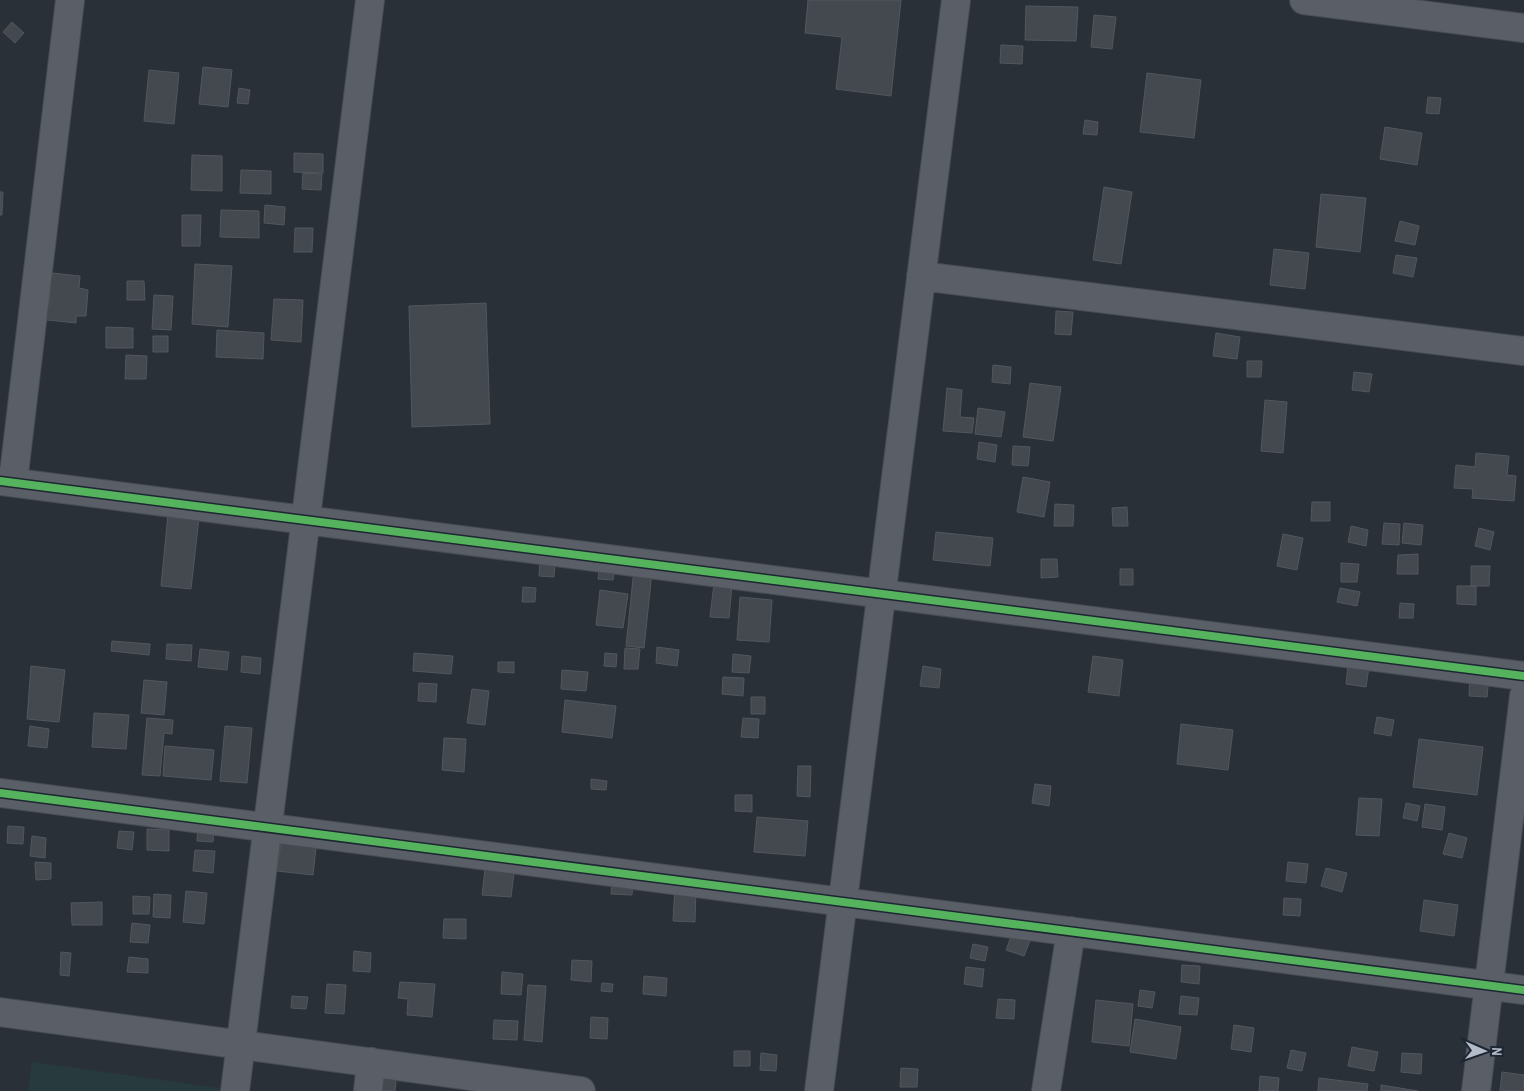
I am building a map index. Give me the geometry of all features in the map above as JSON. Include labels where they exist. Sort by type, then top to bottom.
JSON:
[{"type":"street","points":[[70,0],[6,482],[1524,676]]},
{"type":"street","points":[[235,1091],[370,0]]},
{"type":"street","points":[[819,1091],[956,0]]},
{"type":"street","points":[[1304,0],[1524,28]]},
{"type":"street","points":[[921,276],[1524,351]]},
{"type":"street","points":[[1476,1091],[1524,696]]},
{"type":"street","points":[[0,793],[1524,990]]},
{"type":"street","points":[[1046,1091],[1071,931]]},
{"type":"street","points":[[0,1012],[574,1091]]},
{"type":"street","points":[[368,1091],[371,1062]]},
{"type":"green space","points":[[32,1062],[227,1089],[227,1091],[28,1091]]},
{"type":"building","points":[[808,0],[901,0],[891,96],[836,89],[842,37],[805,33]]},
{"type":"building","points":[[1026,6],[1078,7],[1076,41],[1025,40]]},
{"type":"building","points":[[1094,15],[1116,17],[1112,49],[1091,47]]},
{"type":"building","points":[[12,22],[24,33],[15,43],[3,32]]},
{"type":"building","points":[[1001,45],[1023,46],[1022,64],[1000,63]]},
{"type":"building","points":[[203,67],[232,70],[228,107],[199,104]]},
{"type":"building","points":[[149,70],[179,73],[174,124],[144,121]]},
{"type":"building","points":[[1147,73],[1201,80],[1194,138],[1140,132]]},
{"type":"building","points":[[239,88],[250,90],[248,104],[237,103]]},
{"type":"building","points":[[1428,97],[1441,98],[1439,114],[1426,113]]},
{"type":"building","points":[[1085,120],[1098,122],[1097,135],[1083,134]]},
{"type":"building","points":[[1385,127],[1422,133],[1417,165],[1380,159]]},
{"type":"building","points":[[294,153],[323,154],[323,173],[294,172]]},
{"type":"building","points":[[192,155],[222,156],[222,191],[191,190]]},
{"type":"building","points":[[241,170],[271,171],[271,194],[240,193]]},
{"type":"building","points":[[303,173],[322,174],[321,190],[302,189]]},
{"type":"building","points":[[1104,187],[1132,192],[1121,264],[1093,260]]},
{"type":"building","points":[[0,192],[3,192],[2,215],[0,215]]},
{"type":"building","points":[[1321,194],[1366,198],[1360,252],[1316,247]]},
{"type":"building","points":[[265,205],[285,207],[284,225],[264,223]]},
{"type":"building","points":[[221,210],[259,211],[259,238],[220,237]]},
{"type":"building","points":[[182,215],[201,215],[200,246],[182,246]]},
{"type":"building","points":[[1400,221],[1419,226],[1415,245],[1395,241]]},
{"type":"building","points":[[295,228],[313,228],[312,252],[294,252]]},
{"type":"building","points":[[1274,249],[1309,253],[1305,289],[1270,285]]},
{"type":"building","points":[[1396,255],[1417,258],[1413,277],[1393,273]]},
{"type":"building","points":[[195,264],[232,266],[228,327],[192,324]]},
{"type":"building","points":[[52,273],[80,276],[79,288],[88,290],[86,316],[76,316],[76,323],[38,319],[39,305],[49,306]]},
{"type":"building","points":[[127,281],[144,281],[145,300],[127,300]]},
{"type":"building","points":[[154,295],[173,296],[171,330],[152,329]]},
{"type":"building","points":[[274,299],[303,300],[301,342],[271,340]]},
{"type":"building","points":[[486,303],[490,424],[412,427],[409,306]]},
{"type":"building","points":[[1056,311],[1073,312],[1071,335],[1055,334]]},
{"type":"building","points":[[106,327],[133,328],[133,348],[106,348]]},
{"type":"building","points":[[217,330],[264,333],[263,359],[216,357]]},
{"type":"building","points":[[1216,333],[1240,337],[1237,359],[1213,356]]},
{"type":"building","points":[[153,336],[168,336],[168,352],[153,352]]},
{"type":"building","points":[[126,355],[147,356],[146,379],[125,379]]},
{"type":"building","points":[[1247,361],[1262,361],[1261,377],[1247,377]]},
{"type":"building","points":[[993,365],[1011,367],[1010,384],[992,382]]},
{"type":"building","points":[[1354,372],[1372,374],[1369,392],[1352,390]]},
{"type":"building","points":[[1030,383],[1061,387],[1053,441],[1023,437]]},
{"type":"building","points":[[947,388],[962,390],[960,417],[974,418],[972,433],[943,431]]},
{"type":"building","points":[[1265,400],[1287,402],[1283,453],[1261,451]]},
{"type":"building","points":[[978,408],[1005,412],[1001,437],[975,434]]},
{"type":"building","points":[[979,442],[997,445],[995,462],[977,459]]},
{"type":"building","points":[[1013,446],[1030,447],[1028,466],[1012,465]]},
{"type":"building","points":[[1476,453],[1509,456],[1507,475],[1516,476],[1514,501],[1472,498],[1473,489],[1454,488],[1456,465],[1475,467]]},
{"type":"building","points":[[1023,477],[1050,482],[1044,517],[1017,512]]},
{"type":"building","points":[[1312,502],[1330,502],[1330,521],[1311,521]]},
{"type":"building","points":[[1055,504],[1074,505],[1073,526],[1054,526]]},
{"type":"building","points":[[1127,507],[1128,526],[1113,526],[1112,508]]},
{"type":"building","points":[[168,514],[199,518],[191,589],[161,586]]},
{"type":"building","points":[[1384,523],[1400,524],[1399,545],[1382,544]]},
{"type":"building","points":[[1404,523],[1423,525],[1421,545],[1402,543]]},
{"type":"building","points":[[1351,526],[1368,530],[1366,546],[1348,542]]},
{"type":"building","points":[[1479,528],[1494,532],[1490,550],[1475,546]]},
{"type":"building","points":[[936,532],[993,538],[990,566],[933,560]]},
{"type":"building","points":[[1283,534],[1303,538],[1297,570],[1277,566]]},
{"type":"building","points":[[1418,554],[1418,574],[1397,574],[1398,555]]},
{"type":"building","points":[[1041,559],[1057,559],[1058,577],[1041,578]]},
{"type":"building","points":[[540,560],[555,562],[554,577],[539,576]]},
{"type":"building","points":[[1341,563],[1359,564],[1357,582],[1341,582]]},
{"type":"building","points":[[600,565],[615,567],[613,580],[598,579]]},
{"type":"building","points":[[1471,566],[1490,566],[1489,586],[1471,586]]},
{"type":"building","points":[[634,569],[652,572],[644,648],[626,646]]},
{"type":"building","points":[[1120,569],[1133,569],[1133,585],[1120,585]]},
{"type":"building","points":[[714,583],[732,585],[729,618],[710,617]]},
{"type":"building","points":[[1457,586],[1476,586],[1476,605],[1457,604]]},
{"type":"building","points":[[523,587],[536,588],[535,602],[522,602]]},
{"type":"building","points":[[1340,588],[1360,592],[1357,606],[1337,602]]},
{"type":"building","points":[[600,590],[628,594],[623,628],[596,625]]},
{"type":"building","points":[[740,597],[772,600],[769,642],[737,640]]},
{"type":"building","points":[[1400,603],[1414,604],[1413,618],[1399,618]]},
{"type":"building","points":[[112,641],[150,644],[149,655],[111,651]]},
{"type":"building","points":[[167,644],[192,645],[191,661],[166,659]]},
{"type":"building","points":[[657,647],[679,650],[677,666],[656,663]]},
{"type":"building","points":[[625,648],[640,649],[638,669],[624,669]]},
{"type":"building","points":[[200,649],[229,652],[227,670],[198,667]]},
{"type":"building","points":[[414,653],[453,656],[451,674],[413,671]]},
{"type":"building","points":[[605,653],[617,654],[616,667],[604,666]]},
{"type":"building","points":[[733,654],[751,656],[749,673],[732,672]]},
{"type":"building","points":[[242,656],[261,658],[260,674],[241,672]]},
{"type":"building","points":[[1093,656],[1123,660],[1119,696],[1088,692]]},
{"type":"building","points":[[498,662],[514,662],[514,673],[498,672]]},
{"type":"building","points":[[1348,665],[1369,667],[1366,687],[1346,684]]},
{"type":"building","points":[[31,666],[65,670],[59,722],[27,719]]},
{"type":"building","points":[[923,666],[941,669],[939,688],[920,686]]},
{"type":"building","points":[[562,670],[588,672],[586,691],[561,689]]},
{"type":"building","points":[[1470,674],[1489,676],[1487,697],[1469,696]]},
{"type":"building","points":[[723,677],[744,678],[743,696],[722,694]]},
{"type":"building","points":[[144,680],[167,682],[164,715],[141,713]]},
{"type":"building","points":[[419,683],[437,684],[436,702],[418,701]]},
{"type":"building","points":[[472,689],[489,691],[485,725],[467,723]]},
{"type":"building","points":[[751,697],[765,697],[765,714],[751,714]]},
{"type":"building","points":[[565,700],[616,706],[612,738],[562,732]]},
{"type":"building","points":[[94,713],[129,715],[126,749],[92,747]]},
{"type":"building","points":[[1377,717],[1394,720],[1391,736],[1374,733]]},
{"type":"building","points":[[147,718],[173,720],[172,734],[164,733],[160,776],[142,775]]},
{"type":"building","points":[[743,718],[759,719],[758,738],[741,737]]},
{"type":"building","points":[[1181,724],[1233,730],[1228,770],[1177,764]]},
{"type":"building","points":[[30,726],[49,729],[47,748],[28,746]]},
{"type":"building","points":[[225,726],[252,728],[247,783],[220,781]]},
{"type":"building","points":[[444,738],[466,739],[464,772],[442,770]]},
{"type":"building","points":[[1419,739],[1483,747],[1477,795],[1413,787]]},
{"type":"building","points":[[165,746],[214,750],[211,780],[163,776]]},
{"type":"building","points":[[798,766],[811,766],[810,797],[797,796]]},
{"type":"building","points":[[591,779],[607,781],[606,790],[591,789]]},
{"type":"building","points":[[1035,784],[1051,786],[1049,806],[1032,803]]},
{"type":"building","points":[[735,795],[752,795],[752,812],[735,811]]},
{"type":"building","points":[[1359,798],[1382,799],[1379,836],[1356,835]]},
{"type":"building","points":[[1406,803],[1420,806],[1417,821],[1403,818]]},
{"type":"building","points":[[1425,804],[1445,807],[1442,830],[1422,827]]},
{"type":"building","points":[[757,817],[808,821],[805,856],[754,852]]},
{"type":"building","points":[[198,824],[214,824],[213,842],[197,841]]},
{"type":"building","points":[[8,826],[24,827],[23,844],[7,843]]},
{"type":"building","points":[[147,829],[169,830],[169,851],[147,850]]},
{"type":"building","points":[[119,831],[134,832],[132,850],[117,848]]},
{"type":"building","points":[[1449,833],[1467,838],[1462,858],[1443,854]]},
{"type":"building","points":[[282,835],[317,839],[313,875],[277,871]]},
{"type":"building","points":[[32,836],[46,838],[45,858],[30,856]]},
{"type":"building","points":[[195,850],[215,851],[213,873],[193,871]]},
{"type":"building","points":[[486,861],[515,865],[511,897],[482,895]]},
{"type":"building","points":[[35,862],[51,863],[51,879],[36,880]]},
{"type":"building","points":[[1288,862],[1308,864],[1306,883],[1286,881]]},
{"type":"building","points":[[1326,868],[1347,873],[1342,892],[1321,886]]},
{"type":"building","points":[[612,879],[633,880],[632,895],[611,894]]},
{"type":"building","points":[[675,887],[696,887],[695,922],[673,921]]},
{"type":"building","points":[[186,891],[207,893],[204,924],[183,922]]},
{"type":"building","points":[[154,894],[171,895],[170,918],[153,917]]},
{"type":"building","points":[[133,896],[150,897],[149,914],[133,914]]},
{"type":"building","points":[[1284,898],[1301,899],[1300,916],[1283,915]]},
{"type":"building","points":[[1424,900],[1458,905],[1454,936],[1420,931]]},
{"type":"building","points":[[102,902],[102,925],[72,925],[71,903]]},
{"type":"building","points":[[444,919],[466,919],[466,939],[443,938]]},
{"type":"building","points":[[132,923],[150,925],[148,943],[130,942]]},
{"type":"building","points":[[1013,931],[1031,938],[1024,956],[1006,950]]},
{"type":"building","points":[[973,944],[988,947],[985,961],[970,958]]},
{"type":"building","points":[[354,951],[371,953],[370,972],[353,971]]},
{"type":"building","points":[[61,952],[71,953],[69,976],[60,975]]},
{"type":"building","points":[[129,957],[148,959],[148,973],[127,972]]},
{"type":"building","points":[[572,960],[592,961],[591,982],[571,980]]},
{"type":"building","points":[[1182,965],[1200,966],[1199,984],[1181,982]]},
{"type":"building","points":[[966,967],[984,969],[982,987],[964,984]]},
{"type":"building","points":[[502,972],[523,974],[521,995],[501,994]]},
{"type":"building","points":[[644,976],[667,978],[666,996],[643,994]]},
{"type":"building","points":[[400,982],[435,984],[432,1017],[407,1015],[408,999],[398,998]]},
{"type":"building","points":[[602,983],[613,984],[612,992],[601,991]]},
{"type":"building","points":[[327,984],[346,985],[344,1014],[325,1013]]},
{"type":"building","points":[[528,985],[546,986],[542,1042],[524,1040]]},
{"type":"building","points":[[1140,990],[1155,992],[1152,1008],[1138,1006]]},
{"type":"building","points":[[292,996],[308,997],[306,1009],[291,1008]]},
{"type":"building","points":[[1181,996],[1199,998],[1197,1015],[1179,1014]]},
{"type":"building","points":[[998,999],[1015,1000],[1014,1019],[996,1018]]},
{"type":"building","points":[[1096,1000],[1133,1004],[1129,1046],[1092,1042]]},
{"type":"building","points":[[591,1017],[608,1018],[607,1039],[590,1038]]},
{"type":"building","points":[[1135,1019],[1181,1027],[1176,1059],[1130,1052]]},
{"type":"building","points":[[494,1020],[518,1021],[517,1040],[493,1039]]},
{"type":"building","points":[[1234,1025],[1254,1028],[1251,1052],[1231,1049]]},
{"type":"building","points":[[1352,1047],[1378,1052],[1374,1071],[1348,1066]]},
{"type":"building","points":[[1291,1050],[1306,1053],[1302,1071],[1287,1068]]},
{"type":"building","points":[[734,1051],[750,1051],[750,1066],[734,1066]]},
{"type":"building","points":[[761,1053],[777,1055],[776,1071],[760,1070]]},
{"type":"building","points":[[1402,1053],[1422,1054],[1421,1074],[1401,1072]]},
{"type":"building","points":[[901,1068],[918,1069],[917,1087],[900,1087]]},
{"type":"building","points":[[380,1070],[397,1072],[395,1091],[378,1091]]},
{"type":"building","points":[[1502,1072],[1524,1075],[1524,1091],[1500,1091]]},
{"type":"building","points":[[1260,1076],[1279,1078],[1278,1091],[1259,1091]]},
{"type":"building","points":[[1319,1078],[1368,1084],[1367,1091],[1318,1091]]},
{"type":"building","points":[[1381,1085],[1418,1091],[1381,1091]]},
{"type":"cycle path","points":[[0,481],[1524,676]]},
{"type":"cycle path","points":[[0,793],[1524,990]]}]
